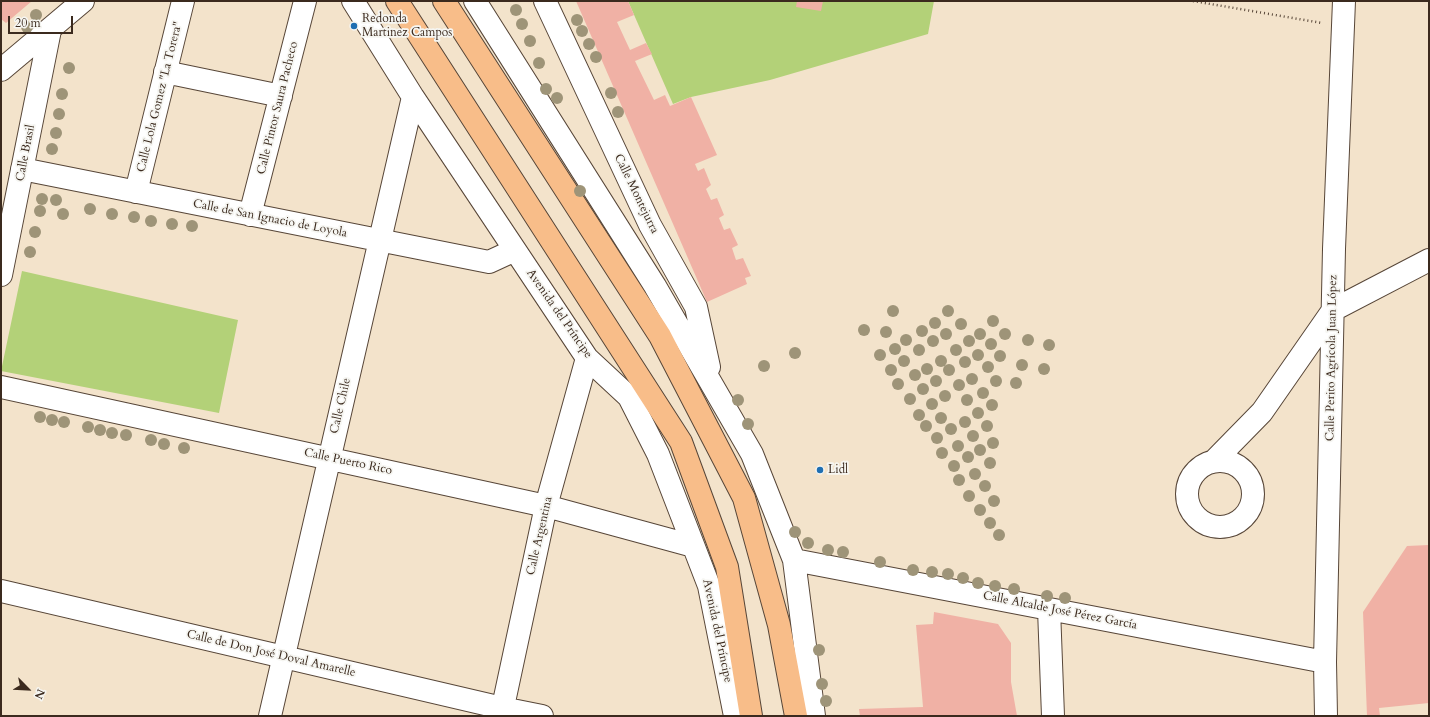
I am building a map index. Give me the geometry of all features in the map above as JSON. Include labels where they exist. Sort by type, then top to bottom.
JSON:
[{"type":"main road","name":"Avenida del Príncipe","points":[[397,1],[681,442],[727,567],[751,716]]},
{"type":"main road","points":[[444,1],[660,336],[744,498],[779,625],[796,716]]},
{"type":"street","points":[[3,64],[50,30],[82,1]]},
{"type":"street","name":"Calle Lola Gomez \"La Torera\"","points":[[136,192],[183,1]]},
{"type":"street","name":"Calle Pintor Saura Pacheco","points":[[250,215],[305,1]]},
{"type":"street","name":"Avenida del Príncipe","points":[[353,1],[413,97],[587,358],[629,397],[658,454],[692,546],[709,586],[735,716]]},
{"type":"street","points":[[475,1],[655,286],[752,454],[794,560],[814,716]]},
{"type":"street","name":"Calle Montejurra","points":[[545,1],[650,225],[696,307],[715,389]]},
{"type":"street","name":"Calle Perito Agrícola Juan López","points":[[1326,716],[1325,662],[1333,310],[1344,1]]},
{"type":"street","name":"Calle Brasil","points":[[1,275],[50,30]]},
{"type":"street","points":[[165,72],[281,96]]},
{"type":"street","name":"Calle Chile","points":[[270,716],[413,97]]},
{"type":"street","name":"Calle de San Ignacio de Loyola","points":[[22,170],[488,262],[515,250]]},
{"type":"street","points":[[1214,461],[1262,412],[1333,310],[1429,260]]},
{"type":"street","name":"Calle Argentina","points":[[502,712],[546,506],[587,358]]},
{"type":"street","name":"Calle Puerto Rico","points":[[1,387],[546,506],[692,546]]},
{"type":"street","name":"Calle Alcalde José Pérez García","points":[[794,560],[1325,662]]},
{"type":"street","name":"Calle de Don José Doval Amarelle","points":[[1,590],[284,657],[502,712],[542,716]]},
{"type":"street","points":[[1049,609],[1053,716]]},
{"type":"path","points":[[1193,1],[1343,27]]},
{"type":"green space","points":[[628,1],[934,1],[928,34],[770,80],[691,97],[673,104]]},
{"type":"green space","points":[[22,271],[238,320],[219,413],[1,371]]},
{"type":"building","points":[[1,1],[32,1],[6,23],[1,19]]},
{"type":"building","points":[[576,1],[628,1],[634,15],[617,22],[630,50],[646,43],[652,54],[635,61],[654,100],[665,95],[670,106],[691,97],[717,155],[695,164],[698,171],[704,168],[711,185],[706,189],[711,200],[717,198],[724,215],[719,218],[724,230],[730,228],[738,245],[732,248],[736,260],[743,258],[751,276],[745,278],[747,284],[707,302]]},
{"type":"building","points":[[797,1],[823,1],[821,11],[796,7]]},
{"type":"building","points":[[1429,545],[1429,703],[1379,708],[1380,716],[1367,716],[1363,612],[1407,546]]},
{"type":"building","points":[[934,612],[998,624],[1011,643],[1011,682],[1017,716],[860,716],[859,709],[923,707],[916,625],[933,624]]},
{"type":"place","name":"Redonda Martinez Campos","points":[[354,26]]},
{"type":"place","name":"Lidl","points":[[820,470]]}]
